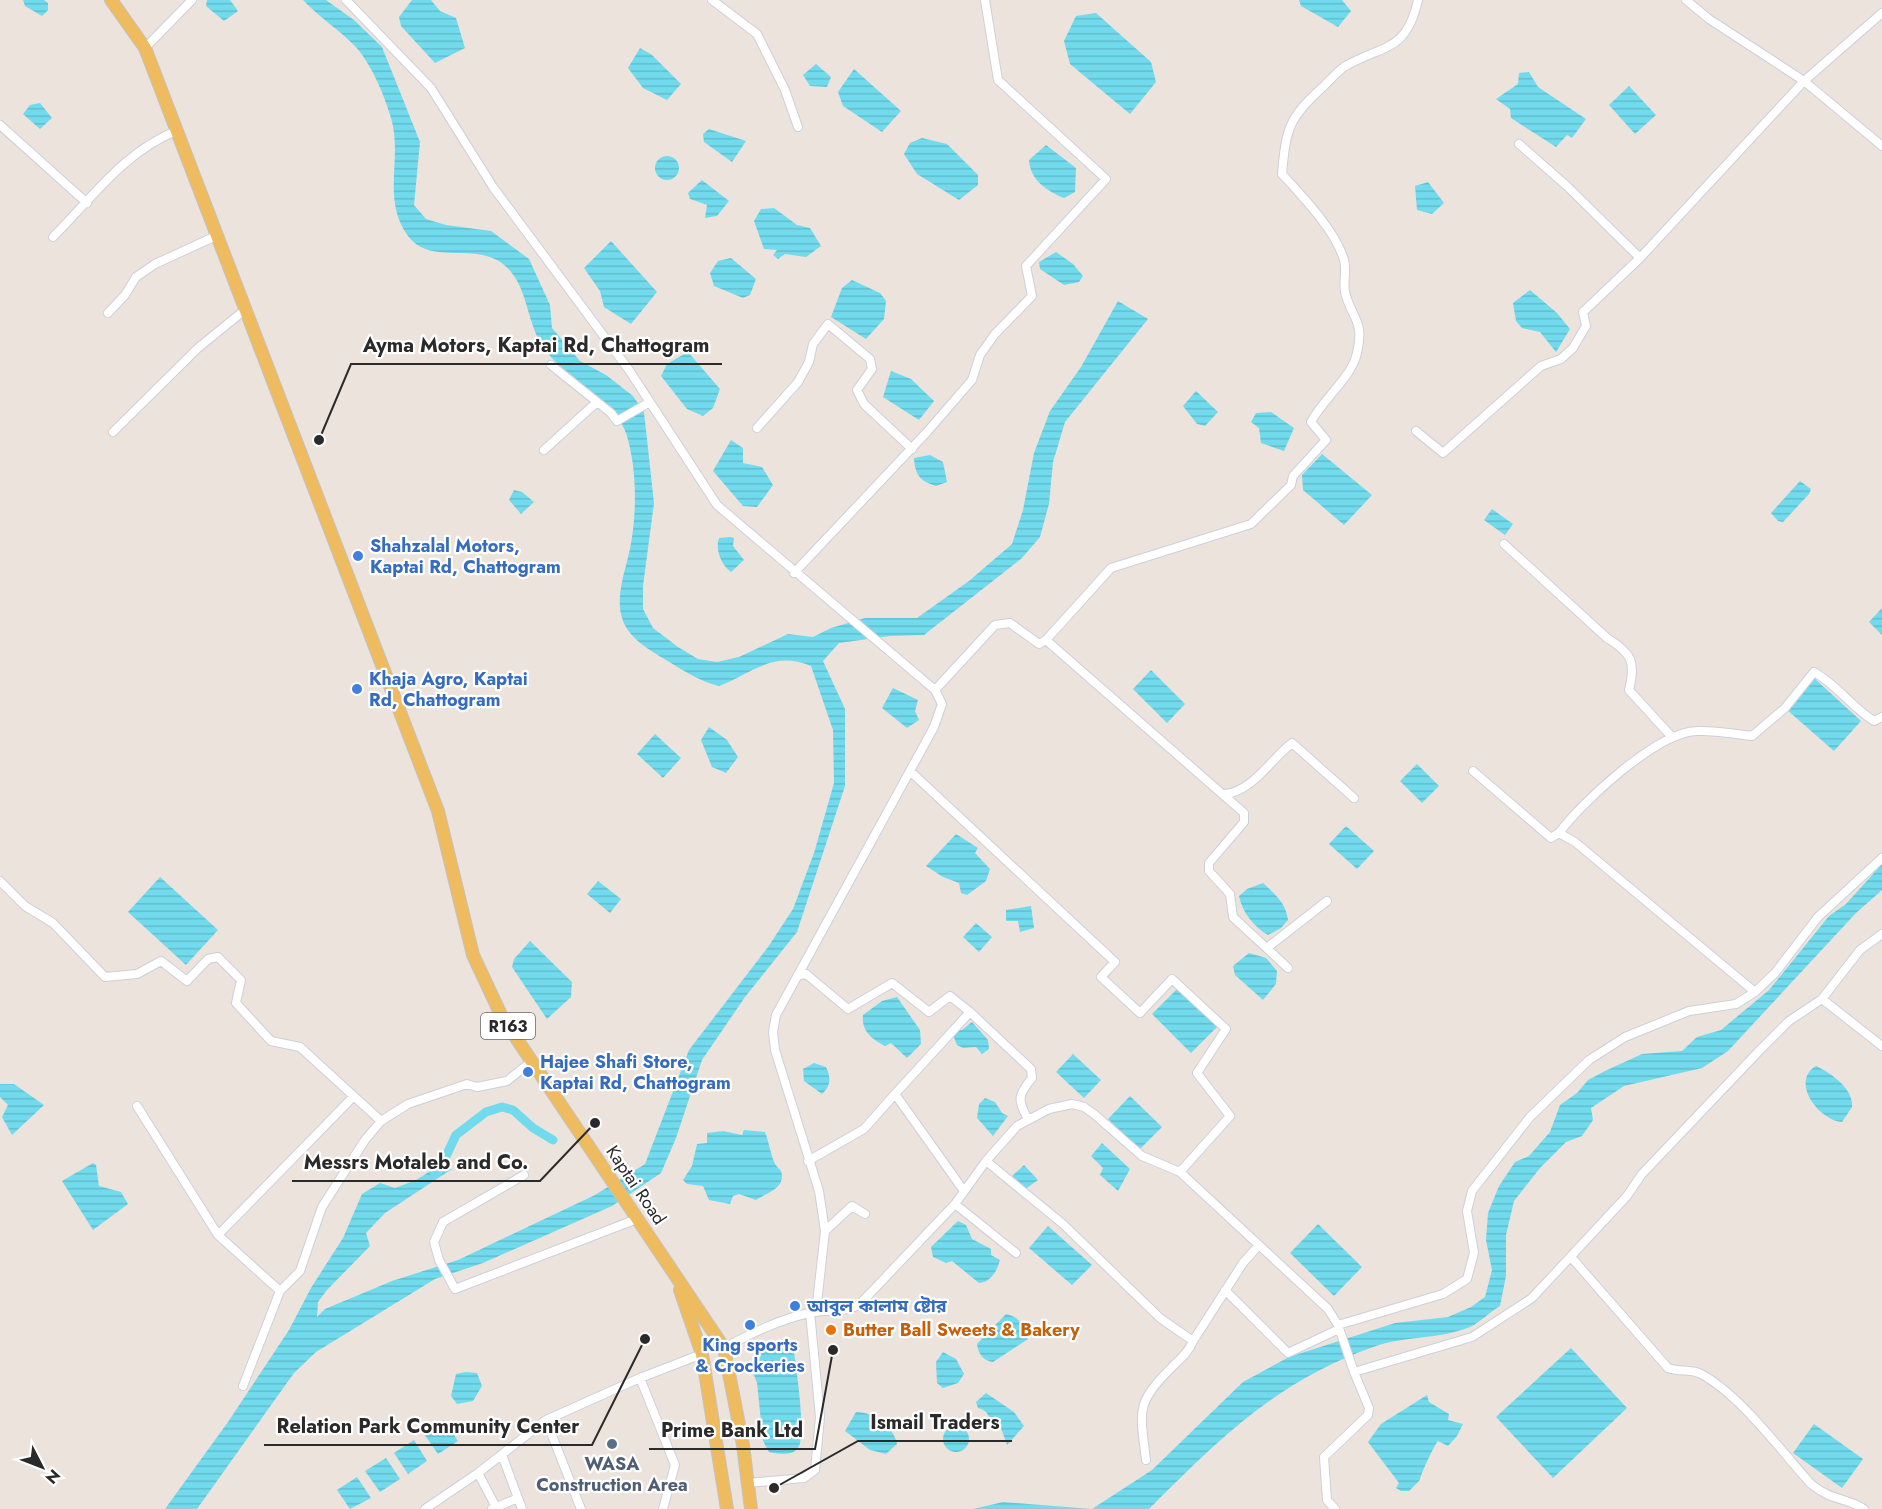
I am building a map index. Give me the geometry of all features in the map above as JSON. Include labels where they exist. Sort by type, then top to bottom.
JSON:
[{"type":"main road","name":"R163","points":[[111,0],[145,48],[246,309]]},
{"type":"main road","name":"Kaptai Road","points":[[246,309],[438,811],[473,955],[502,1017],[675,1275]]},
{"type":"main road","name":"R163","points":[[675,1275],[724,1348],[751,1509]]},
{"type":"main road","name":"R163","points":[[675,1275],[702,1354],[727,1509]]},
{"type":"street","points":[[145,48],[192,0]]},
{"type":"street","points":[[346,0],[431,88],[493,187],[629,370],[646,404],[717,505],[794,573],[935,690],[942,705],[934,727],[800,975],[781,1004],[773,1032],[808,1161],[819,1191],[825,1231],[813,1312],[820,1417],[815,1470],[804,1478],[748,1484]]},
{"type":"street","points":[[712,0],[757,34],[785,90],[798,127]]},
{"type":"street","points":[[794,573],[912,449],[972,380],[980,355],[995,334],[1032,296],[1026,266],[1106,179],[998,80],[985,0]]},
{"type":"street","points":[[935,690],[995,625],[1010,623],[1039,644],[1046,640],[1111,567],[1251,524],[1291,485],[1293,476],[1326,440],[1311,422],[1357,355],[1360,322],[1345,292],[1345,262],[1339,247],[1307,201],[1282,174],[1285,140],[1299,108],[1344,67],[1388,49],[1412,24],[1418,0]]},
{"type":"street","points":[[1686,0],[1708,19],[1804,81],[1882,146]]},
{"type":"street","points":[[1416,431],[1443,453],[1540,366],[1562,359],[1573,348],[1586,326],[1583,312],[1640,258],[1804,81],[1882,13]]},
{"type":"street","points":[[0,125],[87,203]]},
{"type":"street","points":[[53,237],[122,163],[160,137],[176,130]]},
{"type":"street","points":[[1519,144],[1568,187],[1640,258]]},
{"type":"street","points":[[108,313],[125,295],[136,277],[155,264],[216,236]]},
{"type":"street","points":[[112,432],[198,348],[246,309]]},
{"type":"street","points":[[758,428],[798,382],[809,362],[813,344],[828,324],[870,359],[872,369],[857,390],[864,404],[912,449]]},
{"type":"street","points":[[551,365],[617,421],[646,404]]},
{"type":"street","points":[[544,450],[597,402]]},
{"type":"street","points":[[1504,543],[1607,638],[1624,648],[1633,663],[1634,672],[1629,690],[1671,736]]},
{"type":"street","points":[[1046,640],[1213,788],[1225,794],[1244,813],[1244,822],[1209,863],[1209,871],[1230,894],[1233,917],[1268,947],[1288,969]]},
{"type":"street","points":[[1473,771],[1551,838],[1559,833],[1577,810],[1671,736],[1696,731],[1752,736],[1785,708],[1814,672],[1827,680],[1855,709],[1874,721],[1882,717]]},
{"type":"street","points":[[1225,794],[1234,793],[1250,783],[1292,742],[1354,798]]},
{"type":"street","points":[[910,771],[1115,962],[1101,977],[1140,1013],[1172,979],[1226,1029],[1197,1073],[1230,1116],[1180,1172]]},
{"type":"street","points":[[1559,833],[1575,842],[1755,992]]},
{"type":"street","points":[[1225,1290],[1288,1353],[1340,1329],[1443,1294],[1467,1279],[1474,1253],[1467,1210],[1472,1191],[1530,1117],[1589,1060],[1625,1037],[1689,1011],[1736,1004],[1755,992],[1775,973],[1818,917],[1882,858]]},
{"type":"street","points":[[0,881],[25,906],[53,923],[105,977],[137,975],[161,961],[187,981],[208,959],[218,957],[241,980],[236,1003],[271,1041],[300,1047],[381,1121]]},
{"type":"street","points":[[1268,947],[1327,901]]},
{"type":"street","points":[[1354,1372],[1472,1337],[1532,1298],[1627,1196],[1642,1174],[1759,1051],[1789,1021],[1822,999],[1860,950],[1882,934]]},
{"type":"street","points":[[800,975],[806,974],[848,1009],[892,982],[929,1012],[950,996],[1031,1069],[1032,1078],[1019,1093],[1018,1103],[1028,1119]]},
{"type":"street","points":[[1822,999],[1882,1046]]},
{"type":"street","points":[[808,1161],[864,1129],[970,1012]]},
{"type":"street","points":[[243,1386],[280,1291],[300,1271],[322,1207],[365,1140],[381,1121],[408,1104],[467,1084],[477,1088],[507,1081],[532,1061]]},
{"type":"street","points":[[895,1094],[964,1191]]},
{"type":"street","points":[[218,1235],[354,1096]]},
{"type":"street","points":[[724,1348],[765,1326],[813,1312],[848,1310],[859,1305],[955,1204],[1007,1135],[1028,1119],[1049,1109],[1072,1104],[1084,1107],[1142,1156],[1180,1172],[1328,1309],[1340,1329],[1354,1372],[1369,1407],[1368,1415],[1324,1457],[1327,1500],[1335,1509]]},
{"type":"street","points":[[137,1106],[218,1235],[280,1291]]},
{"type":"street","points":[[986,1161],[1063,1224],[1160,1318],[1193,1341]]},
{"type":"street","points":[[524,1175],[442,1222],[434,1242],[439,1260],[455,1289],[637,1219]]},
{"type":"street","points":[[955,1204],[1016,1253]]},
{"type":"street","points":[[825,1231],[852,1206],[865,1214]]},
{"type":"street","points":[[1146,1460],[1141,1419],[1143,1402],[1150,1389],[1185,1355],[1225,1290],[1259,1245]]},
{"type":"street","points":[[1571,1257],[1668,1368],[1697,1372],[1707,1378],[1733,1398],[1811,1484],[1825,1496],[1855,1503],[1864,1509]]},
{"type":"street","points":[[424,1509],[478,1473],[546,1420],[640,1378],[702,1354]]},
{"type":"street","points":[[640,1378],[675,1465],[663,1509]]},
{"type":"street","points":[[546,1420],[581,1509]]},
{"type":"street","points":[[502,1455],[522,1509]]},
{"type":"street","points":[[478,1473],[494,1508],[518,1498]]},
{"type":"water","points":[[23,0],[44,0],[48,3],[48,10],[42,16],[25,6]]},
{"type":"water","points":[[207,0],[230,0],[238,11],[224,21],[206,6]]},
{"type":"water","points":[[303,0],[326,0],[354,20],[382,47],[420,142],[414,205],[426,219],[446,225],[491,231],[529,259],[550,305],[552,328],[580,361],[606,375],[633,396],[644,412],[654,503],[643,586],[643,609],[653,628],[698,659],[717,662],[739,657],[788,634],[813,637],[831,628],[865,618],[917,618],[969,581],[1012,544],[1023,510],[1034,453],[1050,411],[1081,367],[1118,301],[1148,319],[1065,422],[1053,462],[1049,504],[1040,537],[1022,558],[924,635],[890,636],[839,643],[823,661],[845,709],[845,786],[797,932],[745,997],[702,1060],[676,1138],[661,1173],[612,1206],[483,1263],[435,1279],[316,1352],[294,1373],[197,1509],[165,1509],[228,1422],[289,1330],[311,1288],[343,1238],[362,1194],[380,1183],[395,1188],[416,1180],[440,1165],[452,1169],[385,1213],[366,1233],[370,1246],[318,1302],[317,1317],[325,1309],[392,1281],[458,1260],[595,1195],[645,1164],[689,1050],[768,947],[793,909],[814,853],[834,783],[833,730],[811,666],[798,662],[774,662],[719,686],[692,675],[654,653],[636,639],[626,627],[620,611],[620,600],[632,537],[635,484],[632,458],[621,422],[602,401],[545,350],[533,327],[521,289],[508,268],[486,256],[427,249],[408,236],[400,222],[396,208],[394,133],[381,89],[366,61],[354,45]]},
{"type":"water","points":[[412,0],[431,0],[440,11],[456,18],[465,48],[435,63],[401,26],[399,17]]},
{"type":"water","points":[[1299,0],[1342,0],[1351,11],[1338,27],[1301,6]]},
{"type":"water","points":[[1096,13],[1151,62],[1156,82],[1130,114],[1070,64],[1064,41],[1076,16]]},
{"type":"water","points":[[640,48],[652,55],[681,84],[667,100],[643,88],[628,68]]},
{"type":"water","points":[[816,64],[831,77],[827,87],[810,86],[803,75]]},
{"type":"water","points":[[854,69],[901,111],[882,132],[843,106],[838,92]]},
{"type":"water","points":[[1529,72],[1538,87],[1586,119],[1572,138],[1567,135],[1556,147],[1511,118],[1510,109],[1496,99],[1518,84],[1519,73]]},
{"type":"water","points":[[1629,86],[1656,115],[1635,134],[1609,105]]},
{"type":"water","points":[[40,103],[52,118],[40,129],[23,114],[30,105]]},
{"type":"water","points":[[709,129],[746,141],[732,162],[704,142],[703,134]]},
{"type":"water","points":[[922,138],[947,144],[978,175],[978,185],[959,200],[917,174],[904,154],[910,143]]},
{"type":"water","points":[[1046,145],[1076,168],[1075,192],[1064,198],[1040,184],[1032,173],[1029,160]]},
{"type":"water","points":[[667,156],[675,160],[679,168],[675,176],[667,180],[659,176],[655,168],[659,160]]},
{"type":"water","points":[[702,180],[729,201],[717,216],[705,218],[707,205],[690,199],[688,193]]},
{"type":"water","points":[[1428,182],[1444,203],[1432,214],[1417,210],[1415,186]]},
{"type":"water","points":[[774,208],[797,225],[810,228],[821,246],[806,257],[785,254],[778,259],[773,255],[777,250],[764,249],[754,221],[761,209]]},
{"type":"water","points":[[611,241],[657,292],[631,324],[604,307],[600,291],[584,268]]},
{"type":"water","points":[[1056,252],[1073,264],[1083,276],[1079,282],[1064,285],[1040,269],[1039,262]]},
{"type":"water","points":[[731,258],[756,279],[750,295],[743,298],[714,286],[710,273],[718,261]]},
{"type":"water","points":[[852,280],[880,293],[886,301],[884,319],[866,339],[831,317],[842,288]]},
{"type":"water","points":[[1530,290],[1557,313],[1570,329],[1556,352],[1540,332],[1522,328],[1516,321],[1513,303]]},
{"type":"water","points":[[688,352],[720,389],[713,408],[703,416],[687,409],[661,376],[667,364]]},
{"type":"water","points":[[891,371],[911,379],[934,401],[919,420],[883,397]]},
{"type":"water","points":[[1196,391],[1218,412],[1205,426],[1197,424],[1183,406]]},
{"type":"water","points":[[1271,412],[1294,428],[1284,451],[1261,443],[1259,428],[1251,422],[1256,413]]},
{"type":"water","points":[[731,440],[743,448],[743,463],[762,467],[773,485],[757,507],[743,506],[713,471]]},
{"type":"water","points":[[1322,454],[1372,495],[1344,525],[1303,490],[1302,475]]},
{"type":"water","points":[[930,455],[943,462],[947,482],[936,486],[919,476],[914,458]]},
{"type":"water","points":[[1800,481],[1811,489],[1809,494],[1783,522],[1778,521],[1771,513]]},
{"type":"water","points":[[514,490],[522,492],[534,502],[521,514],[509,500]]},
{"type":"water","points":[[1492,509],[1513,524],[1505,535],[1484,520]]},
{"type":"water","points":[[719,538],[734,538],[733,546],[744,560],[731,572],[718,552]]},
{"type":"water","points":[[1882,608],[1882,635],[1869,622]]},
{"type":"water","points":[[1151,670],[1185,704],[1167,723],[1133,689]]},
{"type":"water","points":[[1814,678],[1861,721],[1834,751],[1786,709]]},
{"type":"water","points":[[893,688],[918,700],[915,711],[919,720],[907,728],[882,708]]},
{"type":"water","points":[[709,727],[727,740],[738,757],[726,773],[712,767],[701,740]]},
{"type":"water","points":[[655,734],[681,758],[663,778],[637,754]]},
{"type":"water","points":[[1417,764],[1439,786],[1422,803],[1400,781]]},
{"type":"water","points":[[1346,826],[1374,851],[1357,869],[1329,844]]},
{"type":"water","points":[[956,834],[978,848],[975,853],[990,869],[986,881],[967,895],[961,893],[959,883],[943,877],[926,866]]},
{"type":"water","points":[[1882,864],[1882,890],[1856,913],[1728,1051],[1702,1068],[1624,1086],[1591,1108],[1593,1120],[1582,1136],[1566,1142],[1540,1168],[1514,1201],[1506,1235],[1506,1276],[1500,1306],[1470,1327],[1447,1334],[1399,1340],[1376,1346],[1309,1376],[1253,1413],[1201,1458],[1149,1509],[1092,1509],[1152,1470],[1243,1382],[1289,1357],[1395,1323],[1448,1317],[1471,1307],[1485,1297],[1492,1270],[1486,1240],[1488,1213],[1499,1186],[1515,1162],[1529,1156],[1550,1132],[1560,1105],[1577,1093],[1588,1080],[1605,1071],[1642,1054],[1682,1051],[1697,1037],[1721,1030],[1769,990],[1829,916],[1846,904]]},
{"type":"water","points":[[160,877],[218,930],[186,965],[128,912]]},
{"type":"water","points":[[598,881],[621,899],[610,913],[587,894]]},
{"type":"water","points":[[1263,883],[1276,895],[1288,920],[1281,928],[1268,935],[1249,918],[1239,896],[1247,889]]},
{"type":"water","points":[[1031,906],[1034,928],[1020,932],[1018,921],[1006,921],[1006,910]]},
{"type":"water","points":[[976,923],[992,937],[979,952],[963,937]]},
{"type":"water","points":[[530,941],[572,982],[571,997],[547,1019],[512,967],[514,959]]},
{"type":"water","points":[[1249,953],[1266,958],[1277,971],[1276,984],[1263,1000],[1235,975],[1233,966]]},
{"type":"water","points":[[1178,988],[1217,1027],[1191,1053],[1152,1014]]},
{"type":"water","points":[[897,997],[920,1030],[921,1044],[907,1058],[891,1043],[885,1046],[872,1037],[863,1021],[863,1015],[882,1001]]},
{"type":"water","points":[[972,1022],[988,1040],[989,1049],[982,1054],[976,1047],[963,1048],[957,1045],[953,1035]]},
{"type":"water","points":[[1073,1054],[1101,1080],[1084,1098],[1056,1072]]},
{"type":"water","points":[[814,1063],[826,1067],[829,1074],[829,1085],[822,1094],[804,1081],[803,1069]]},
{"type":"water","points":[[1816,1066],[1835,1077],[1852,1100],[1852,1107],[1842,1122],[1824,1115],[1810,1099],[1806,1090],[1806,1081],[1809,1073]]},
{"type":"water","points":[[0,1084],[14,1084],[44,1105],[12,1135],[2,1117],[8,1105],[0,1097]]},
{"type":"water","points":[[1130,1096],[1162,1127],[1140,1149],[1108,1119]]},
{"type":"water","points":[[985,1098],[995,1102],[1002,1113],[1008,1116],[993,1136],[977,1118],[979,1104]]},
{"type":"water","points":[[744,1130],[765,1132],[775,1165],[781,1171],[782,1177],[774,1190],[756,1200],[739,1194],[733,1196],[730,1204],[709,1200],[703,1186],[687,1184],[683,1180],[692,1166],[697,1144],[707,1143],[707,1133],[723,1131],[742,1135]]},
{"type":"water","points":[[1102,1143],[1130,1169],[1118,1191],[1100,1175],[1103,1168],[1091,1156]]},
{"type":"water","points":[[93,1163],[96,1165],[99,1186],[121,1192],[128,1204],[93,1230],[62,1181]]},
{"type":"water","points":[[1024,1165],[1038,1180],[1024,1190],[1011,1177]]},
{"type":"water","points":[[958,1221],[966,1225],[972,1239],[991,1249],[991,1255],[1000,1260],[995,1272],[987,1281],[979,1283],[952,1261],[946,1263],[933,1257],[931,1247]]},
{"type":"water","points":[[1318,1224],[1362,1267],[1334,1296],[1290,1253]]},
{"type":"water","points":[[1048,1226],[1092,1265],[1072,1285],[1029,1248]]},
{"type":"water","points":[[1006,1314],[1021,1323],[1027,1330],[1028,1339],[993,1362],[986,1360],[977,1344]]},
{"type":"water","points":[[782,1345],[793,1346],[801,1413],[799,1446],[794,1452],[786,1454],[769,1452],[763,1441],[757,1383],[752,1370],[753,1359],[759,1349]]},
{"type":"water","points":[[1571,1348],[1627,1408],[1553,1478],[1496,1417]]},
{"type":"water","points":[[943,1352],[956,1359],[964,1374],[958,1383],[943,1388],[937,1383],[936,1362]]},
{"type":"water","points":[[477,1373],[482,1386],[473,1401],[457,1404],[451,1396],[456,1374]]},
{"type":"water","points":[[986,1393],[1014,1412],[1024,1426],[1007,1445],[1001,1428],[990,1422],[987,1413],[978,1408],[976,1402]]},
{"type":"water","points":[[1427,1395],[1429,1402],[1449,1414],[1448,1420],[1463,1424],[1457,1436],[1448,1446],[1438,1441],[1420,1480],[1409,1491],[1401,1491],[1396,1488],[1399,1483],[1368,1442],[1381,1424]]},
{"type":"water","points":[[856,1412],[869,1414],[882,1422],[892,1432],[897,1444],[886,1454],[870,1450],[845,1431]]},
{"type":"water","points":[[444,1420],[458,1441],[438,1454],[424,1434]]},
{"type":"water","points":[[1814,1424],[1863,1459],[1842,1488],[1793,1453]]},
{"type":"water","points":[[956,1426],[965,1430],[969,1439],[965,1448],[956,1452],[947,1448],[943,1439],[947,1430]]},
{"type":"water","points":[[414,1440],[427,1461],[408,1474],[394,1453]]},
{"type":"water","points":[[386,1458],[400,1479],[380,1492],[365,1471]]},
{"type":"water","points":[[357,1477],[371,1498],[350,1509],[337,1490]]},
{"type":"water","points":[[1003,1502],[1092,1509],[973,1509]]},
{"type":"waterway","points":[[435,1174],[439,1171],[456,1135],[486,1112],[502,1107],[513,1110],[533,1128],[553,1140]]},
{"type":"place","name":"Ayma Motors, Kaptai Rd, Chattogram","points":[[319,440]]},
{"type":"place","name":"Shahzalal Motors, Kaptai Rd, Chattogram","points":[[358,556]]},
{"type":"place","name":"Khaja Agro, Kaptai Rd, Chattogram","points":[[357,689]]},
{"type":"place","name":"Hajee Shafi Store, Kaptai Rd, Chattogram","points":[[528,1072]]},
{"type":"place","name":"Messrs Motaleb and Co.","points":[[595,1123]]},
{"type":"place","name":"আবুল কালাম ষ্টোর","points":[[795,1306]]},
{"type":"place","name":"King sports & Crockeries","points":[[750,1325]]},
{"type":"place","name":"Butter Ball Sweets & Bakery","points":[[831,1330]]},
{"type":"place","name":"Relation Park Community Center","points":[[645,1339]]},
{"type":"place","name":"Prime Bank Ltd","points":[[833,1350]]},
{"type":"place","name":"WASA Construction Area","points":[[612,1444]]},
{"type":"place","name":"Ismail Traders","points":[[774,1488]]}]
